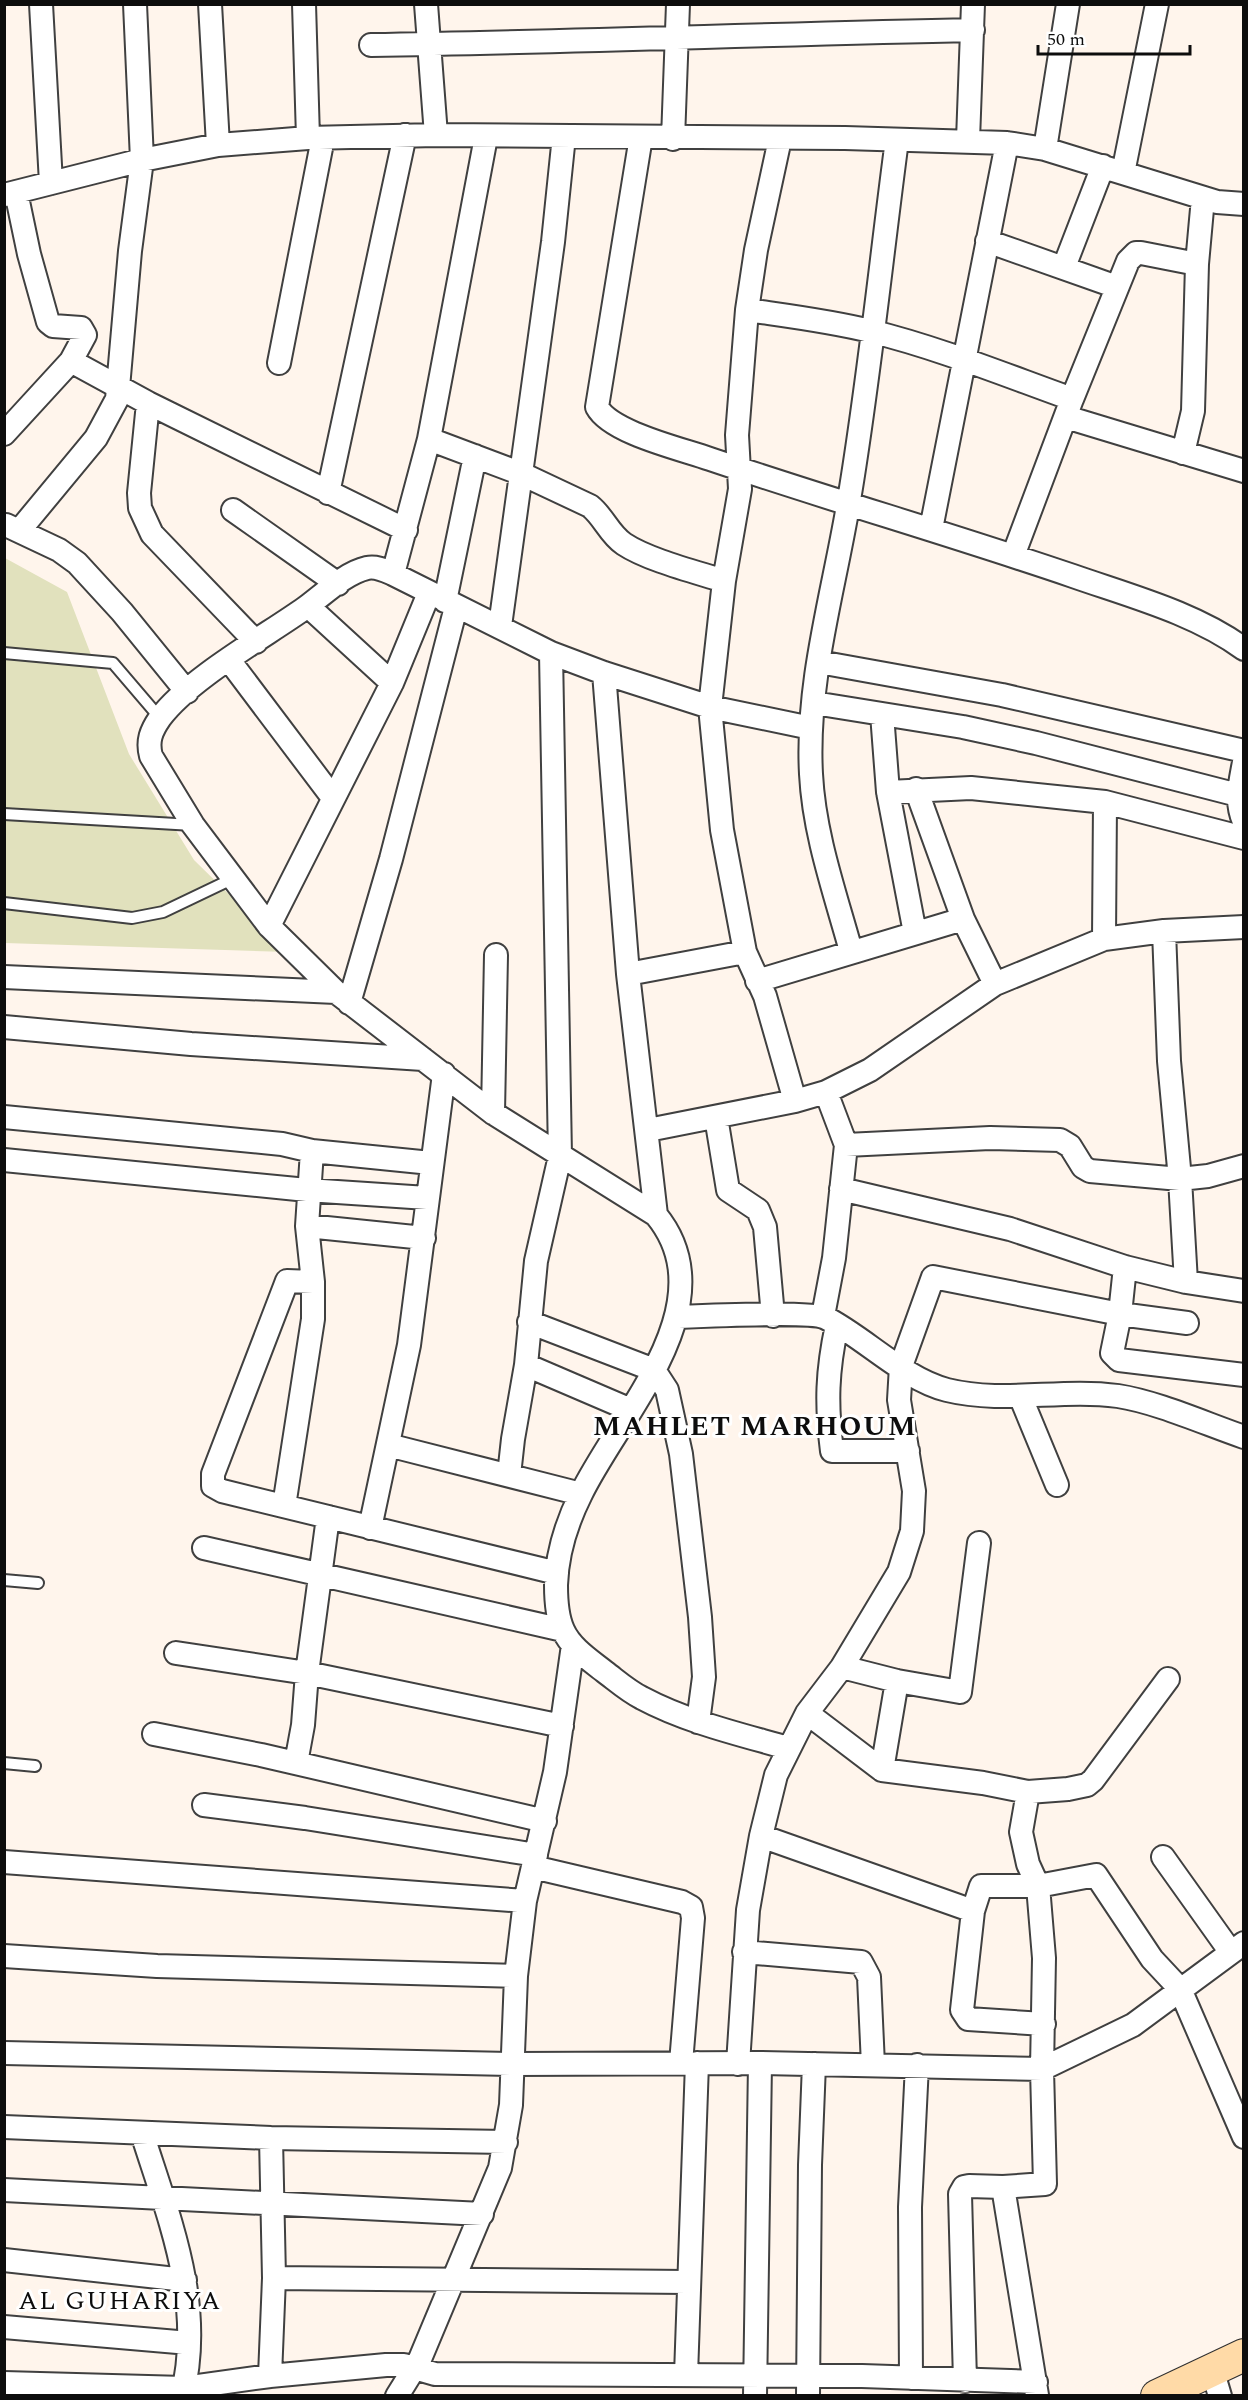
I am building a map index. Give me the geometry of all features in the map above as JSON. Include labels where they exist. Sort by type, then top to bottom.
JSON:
[{"type":"main road","points":[[1157,2396],[1216,2382],[1244,2355]]},
{"type":"street","points":[[41,4],[51,183]]},
{"type":"street","points":[[135,4],[142,160],[130,251],[119,388],[111,414],[96,438],[12,528],[59,550],[77,563],[187,692]]},
{"type":"street","points":[[210,4],[219,145]]},
{"type":"street","points":[[279,363],[316,138],[304,4]]},
{"type":"street","points":[[426,4],[436,135]]},
{"type":"street","points":[[673,139],[678,4]]},
{"type":"street","points":[[968,140],[973,4]]},
{"type":"street","points":[[1046,149],[1068,4]]},
{"type":"street","points":[[1064,267],[1113,170],[1157,4]]},
{"type":"street","points":[[371,45],[973,30]]},
{"type":"street","points":[[328,493],[405,135]]},
{"type":"street","points":[[4,434],[71,361],[85,334],[81,328],[53,326],[48,322],[10,193],[142,160],[219,145],[405,135],[968,140],[1046,149],[1203,198],[1244,204]]},
{"type":"street","points":[[500,626],[522,474],[564,136]]},
{"type":"street","points":[[393,573],[429,439],[486,137]]},
{"type":"street","points":[[641,137],[597,407],[602,416],[612,423],[739,469],[931,529],[1154,604],[1228,637],[1244,649]]},
{"type":"street","points":[[780,139],[756,250],[747,310],[737,435],[740,489],[724,582],[710,707],[722,830],[745,952],[765,996],[795,1101]]},
{"type":"street","points":[[851,951],[816,823],[811,771],[811,728],[819,662],[849,504],[897,140]]},
{"type":"street","points":[[931,529],[1006,143]]},
{"type":"street","points":[[1183,453],[1193,411],[1197,264],[1203,198]]},
{"type":"street","points":[[987,241],[1117,286]]},
{"type":"street","points":[[1013,556],[1128,261],[1136,253],[1197,264]]},
{"type":"street","points":[[747,310],[830,322],[872,332],[964,360],[1069,408],[1183,453],[1244,471]]},
{"type":"street","points":[[71,361],[148,403],[406,530]]},
{"type":"street","points":[[148,403],[139,494],[144,520],[152,534],[256,642]]},
{"type":"street","points":[[429,439],[522,474],[590,506],[599,513],[614,536],[632,549],[724,582]]},
{"type":"street","points":[[343,998],[391,859],[475,456]]},
{"type":"street","points":[[233,510],[338,584]]},
{"type":"street","points":[[397,2396],[416,2368],[500,2168],[506,2142],[514,2064],[516,1976],[525,1901],[545,1821],[562,1725],[568,1637],[556,1602],[559,1553],[581,1494],[654,1370],[676,1317],[680,1284],[678,1259],[671,1237],[656,1215],[493,1113],[343,998],[269,926],[193,825],[150,756],[149,738],[160,718],[187,692],[229,660],[364,568],[379,568],[393,573],[551,653],[604,673],[710,707],[811,728]]},
{"type":"street","points":[[269,926],[392,682],[444,600]]},
{"type":"street","points":[[308,606],[392,682]]},
{"type":"street","points":[[509,1475],[526,1365],[536,1261],[560,1156],[551,653]]},
{"type":"street","points":[[229,660],[333,798]]},
{"type":"street","points":[[819,662],[1002,695],[1244,750]]},
{"type":"street","points":[[604,673],[628,974],[648,1130],[656,1215]]},
{"type":"street","points":[[814,703],[963,727],[1026,740],[1241,809],[1244,762]]},
{"type":"street","points":[[882,714],[888,792],[915,933]]},
{"type":"street","points":[[888,792],[971,788],[1105,802],[1244,838]]},
{"type":"street","points":[[916,789],[963,919],[995,984]]},
{"type":"street","points":[[1104,939],[1105,802]]},
{"type":"street","points":[[757,981],[963,919]]},
{"type":"street","points":[[648,1130],[795,1101],[826,1092],[870,1070],[995,984],[1104,939],[1164,931],[1244,927]]},
{"type":"street","points":[[1164,931],[1169,1061],[1180,1179],[1186,1282]]},
{"type":"street","points":[[628,974],[745,952]]},
{"type":"street","points":[[493,1113],[496,955]]},
{"type":"street","points":[[4,977],[343,998]]},
{"type":"street","points":[[4,1027],[191,1044],[423,1059]]},
{"type":"street","points":[[370,1528],[409,1345],[444,1074]]},
{"type":"street","points":[[826,1092],[846,1145],[834,1258],[826,1393],[832,1451],[908,1451]]},
{"type":"street","points":[[716,1117],[728,1190],[758,1210],[765,1227],[773,1316]]},
{"type":"street","points":[[4,1118],[282,1144],[312,1151],[431,1163]]},
{"type":"street","points":[[846,1145],[990,1138],[1060,1140],[1071,1146],[1083,1167],[1090,1171],[1180,1179],[1208,1176],[1244,1166]]},
{"type":"street","points":[[284,1506],[313,1319],[313,1282],[307,1226],[312,1151]]},
{"type":"street","points":[[4,1160],[308,1190],[427,1198]]},
{"type":"street","points":[[841,1190],[1010,1229],[1125,1267],[1186,1282],[1244,1291]]},
{"type":"street","points":[[307,1226],[424,1238]]},
{"type":"street","points":[[1125,1267],[1120,1314],[1112,1353],[1119,1360],[1244,1375]]},
{"type":"street","points":[[755,2386],[749,2064],[744,1952],[761,1836],[776,1775],[788,1748],[807,1713],[842,1666],[905,1560],[912,1531],[913,1505],[908,1451],[899,1400],[901,1366],[933,1277],[1120,1314],[1187,1323]]},
{"type":"street","points":[[313,1282],[287,1281],[212,1480],[217,1489],[557,1573]]},
{"type":"street","points":[[676,1317],[773,1316],[830,1321],[922,1380],[944,1389],[971,1395],[1021,1398],[1068,1394],[1120,1397],[1244,1437]]},
{"type":"street","points":[[529,1322],[654,1370],[672,1402],[681,1454],[703,1649],[704,1677],[698,1722]]},
{"type":"street","points":[[526,1365],[631,1410]]},
{"type":"street","points":[[1021,1398],[1057,1485]]},
{"type":"street","points":[[388,1445],[581,1494]]},
{"type":"street","points":[[296,1763],[303,1725],[307,1673],[322,1574],[327,1517]]},
{"type":"street","points":[[842,1666],[897,1681],[960,1692],[979,1544]]},
{"type":"street","points":[[204,1548],[322,1574],[568,1637],[628,1690],[698,1722],[788,1748]]},
{"type":"street","points":[[176,1653],[307,1673],[562,1725]]},
{"type":"street","points":[[807,1713],[882,1770],[983,1783],[1028,1792],[1068,1789],[1087,1785],[1093,1780],[1168,1679]]},
{"type":"street","points":[[882,1770],[897,1681]]},
{"type":"street","points":[[154,1734],[296,1763],[545,1821]]},
{"type":"street","points":[[965,2381],[960,2194],[964,2187],[969,2186],[1003,2187],[1045,2184],[1042,2069],[1044,1958],[1038,1886],[1028,1864],[1022,1839],[1022,1817],[1028,1792]]},
{"type":"street","points":[[204,1806],[305,1818],[534,1861],[682,1902],[691,1907],[693,1918],[686,2375]]},
{"type":"street","points":[[761,1836],[973,1911]]},
{"type":"street","points":[[4,2053],[514,2064],[814,2064],[1042,2069],[1133,2025],[1237,1947],[1163,1857]]},
{"type":"street","points":[[4,1862],[525,1901]]},
{"type":"street","points":[[1044,2024],[968,2019],[964,2016],[962,2010],[973,1911],[981,1886],[1038,1886],[1096,1875],[1152,1959],[1180,1989],[1244,2137]]},
{"type":"street","points":[[744,1952],[861,1962],[869,1977],[873,2065]]},
{"type":"street","points":[[4,1956],[157,1966],[516,1976]]},
{"type":"street","points":[[808,2387],[809,2185],[814,2064]]},
{"type":"street","points":[[911,2378],[910,2207],[917,2065]]},
{"type":"street","points":[[4,2127],[271,2138],[506,2142]]},
{"type":"street","points":[[142,2133],[163,2199],[190,2302],[189,2343],[183,2392]]},
{"type":"street","points":[[270,2376],[274,2278],[271,2138]]},
{"type":"street","points":[[4,2383],[183,2392],[238,2388],[270,2376],[386,2365],[416,2368],[435,2374],[686,2375],[755,2386],[863,2386],[911,2378],[1037,2389],[1003,2187]]},
{"type":"street","points":[[4,2190],[482,2214]]},
{"type":"street","points":[[4,2260],[186,2280]]},
{"type":"street","points":[[274,2278],[687,2282]]},
{"type":"street","points":[[4,2327],[189,2343]]},
{"type":"lane","points":[[4,653],[113,663],[160,718]]},
{"type":"lane","points":[[4,814],[193,825]]},
{"type":"lane","points":[[4,903],[132,918],[163,912],[232,879]]},
{"type":"lane","points":[[4,1580],[38,1583]]},
{"type":"lane","points":[[4,1763],[35,1766]]},
{"type":"green space","points":[[5,558],[67,592],[129,754],[194,860],[288,952],[5,943]]},
{"type":"district","name":"MAHLET MARHOUM","points":[[755,1425]]},
{"type":"district","name":"AL GUHARIYA","points":[[120,2300]]}]
